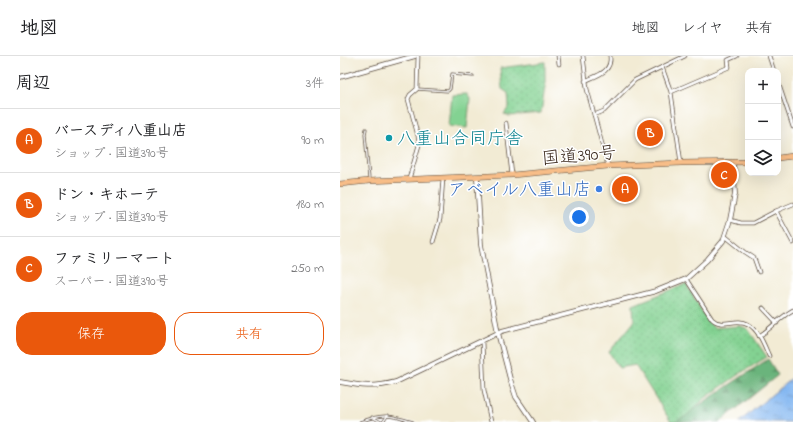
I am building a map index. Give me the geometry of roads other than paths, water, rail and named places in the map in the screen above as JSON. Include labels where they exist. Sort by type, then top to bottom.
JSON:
[{"type":"highway","points":[[781,158],[793,156]]},
{"type":"highway","name":"国道390号","points":[[340,184],[409,179],[477,178],[608,166],[745,162]]},
{"type":"street","points":[[340,77],[416,56],[417,89],[408,99],[419,145],[409,179]]},
{"type":"street","points":[[558,56],[559,64]]},
{"type":"street","points":[[583,56],[586,81],[608,166]]},
{"type":"street","points":[[586,81],[607,71],[610,67],[610,56]]},
{"type":"street","points":[[594,115],[604,111],[636,80],[685,56]]},
{"type":"street","points":[[671,92],[729,67],[726,56]]},
{"type":"street","points":[[728,60],[737,56]]},
{"type":"street","points":[[769,56],[773,68]]},
{"type":"street","points":[[662,67],[671,92],[681,163]]},
{"type":"street","points":[[781,91],[793,127]]},
{"type":"street","points":[[506,123],[512,175]]},
{"type":"street","points":[[340,382],[372,387],[396,382],[498,333],[656,290],[686,279],[707,260],[723,241],[730,220],[735,194],[733,163]]},
{"type":"street","points":[[433,242],[440,219],[443,178]]},
{"type":"street","points":[[477,178],[481,245],[498,333],[516,397],[533,422]]},
{"type":"street","points":[[730,220],[741,223],[753,223],[793,204]]},
{"type":"street","points":[[776,211],[793,243]]},
{"type":"street","points":[[725,236],[754,258],[759,272]]},
{"type":"street","points":[[686,279],[712,320],[720,324],[738,321],[743,322],[752,328],[759,336],[769,356]]},
{"type":"street","points":[[763,308],[777,323]]},
{"type":"street","points":[[759,336],[793,310]]},
{"type":"street","points":[[482,341],[484,390],[491,422]]},
{"type":"lane","points":[[417,89],[448,91],[450,89],[452,74],[473,76]]},
{"type":"lane","points":[[366,129],[365,134],[370,181]]},
{"type":"lane","points":[[360,422],[372,417],[392,415],[413,422]]},
{"type":"lane","points":[[372,417],[382,422],[388,416]]},
{"type":"water","points":[[793,377],[793,422],[739,422]]},
{"type":"place","name":"ドン・キホーテ","points":[[650,133]]},
{"type":"place","name":"八重山合同庁舎","points":[[389,138]]},
{"type":"place","name":"ファミリーマート","points":[[724,175]]},
{"type":"place","name":"アベイル八重山店","points":[[599,189]]},
{"type":"place","name":"バースディ八重山店","points":[[625,189]]}]
